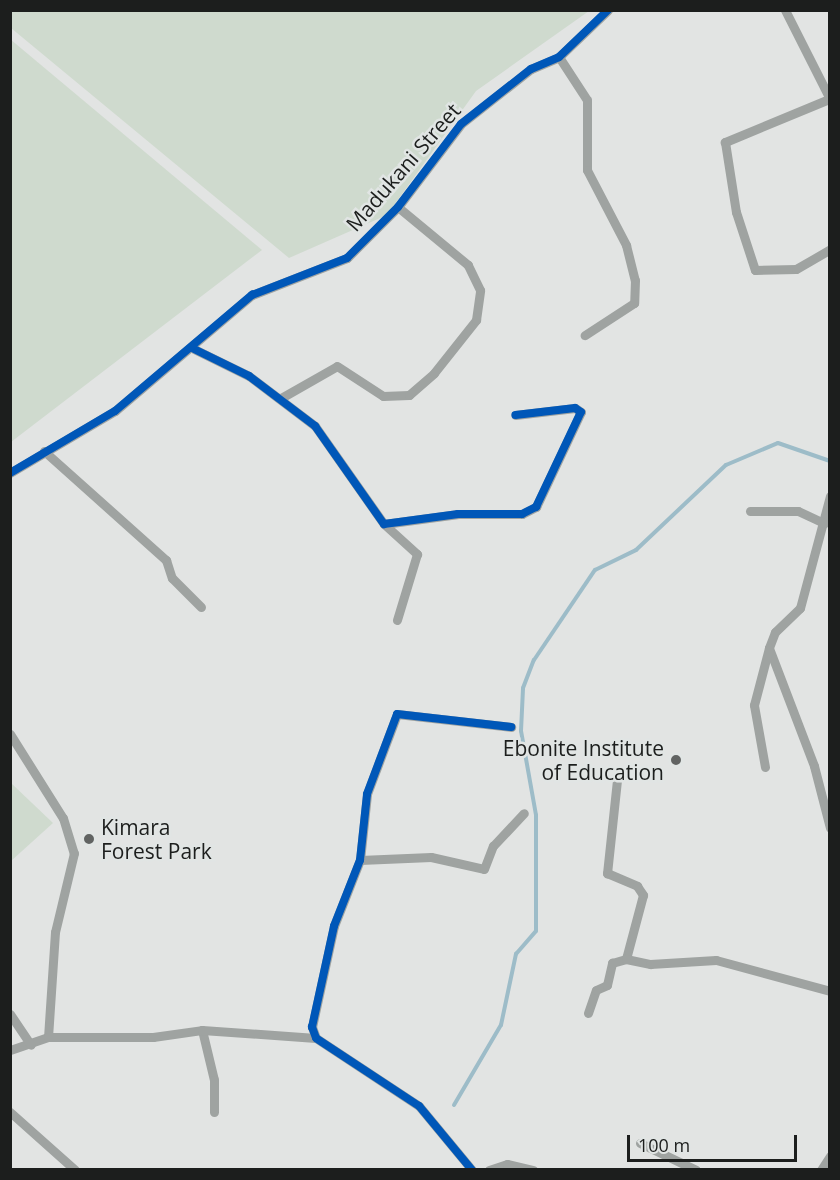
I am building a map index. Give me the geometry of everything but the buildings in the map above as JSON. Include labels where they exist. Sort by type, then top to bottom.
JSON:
[{"type":"street","name":"Madukani Street","points":[[10,473],[115,411],[194,349],[252,295],[347,258],[398,207],[467,118],[531,69],[559,57],[608,10]]},
{"type":"street","points":[[785,10],[829,99],[725,142],[736,212],[755,270],[796,269],[830,249]]},
{"type":"street","points":[[559,57],[587,100],[587,170],[626,245],[635,280],[633,303],[585,335]]},
{"type":"street","points":[[280,398],[337,366],[382,396],[409,395],[434,373],[476,320],[480,290],[468,265],[398,207]]},
{"type":"street","points":[[194,349],[280,398],[329,441],[384,524],[417,554],[397,620]]},
{"type":"street","points":[[384,524],[458,514],[522,514],[536,507],[581,412],[575,408],[515,416]]},
{"type":"street","points":[[44,451],[166,560],[172,578],[201,607]]},
{"type":"street","points":[[765,767],[754,705],[775,632],[800,608],[825,523],[830,496]]},
{"type":"street","points":[[750,511],[798,512],[825,523]]},
{"type":"street","points":[[769,648],[814,766],[830,828]]},
{"type":"street","points":[[316,1038],[312,1027],[322,975],[360,860],[367,794],[397,714],[511,727]]},
{"type":"street","points":[[10,734],[63,818],[74,853],[55,932],[48,1037]]},
{"type":"street","points":[[617,780],[607,873],[637,886],[643,895],[626,959]]},
{"type":"street","points":[[360,860],[431,857],[484,869],[493,846],[524,813]]},
{"type":"street","points":[[588,1013],[596,990],[607,985],[612,963],[626,959],[650,964],[716,960],[830,991]]},
{"type":"street","points":[[10,1014],[32,1045]]},
{"type":"street","points":[[202,1030],[214,1080],[214,1112]]},
{"type":"street","points":[[10,1050],[32,1045],[48,1037],[153,1037],[202,1030],[316,1038],[419,1106],[472,1170]]},
{"type":"street","points":[[10,1112],[75,1170]]},
{"type":"street","points":[[640,1143],[696,1170]]},
{"type":"street","points":[[821,1170],[830,1156]]},
{"type":"street","points":[[489,1170],[507,1164],[533,1170]]},
{"type":"shaded area","points":[[10,11],[589,11],[476,91],[387,215],[289,258],[11,28]]},
{"type":"shaded area","points":[[10,39],[262,250],[11,442],[10,442]]},
{"type":"shaded area","points":[[11,783],[53,823],[10,861]]},
{"type":"waterway","points":[[454,1105],[501,1025],[516,954],[536,931],[536,815],[521,731],[523,688],[534,660],[595,570],[636,550],[726,465],[778,443],[830,461]]},
{"type":"cycle path","points":[[10,473],[115,411],[252,295],[347,258],[398,207],[461,124],[531,69],[559,57],[608,10]]},
{"type":"cycle path","points":[[194,349],[249,376],[315,426],[384,524],[458,514],[522,514],[536,507],[581,412],[575,408],[515,415]]},
{"type":"cycle path","points":[[472,1170],[419,1106],[316,1038],[312,1027],[334,926],[360,860],[367,794],[397,714],[511,727]]},
{"type":"place","name":"Ebonite Institute of Education","points":[[676,760]]},
{"type":"place","name":"Kimara Forest Park","points":[[89,839]]}]
